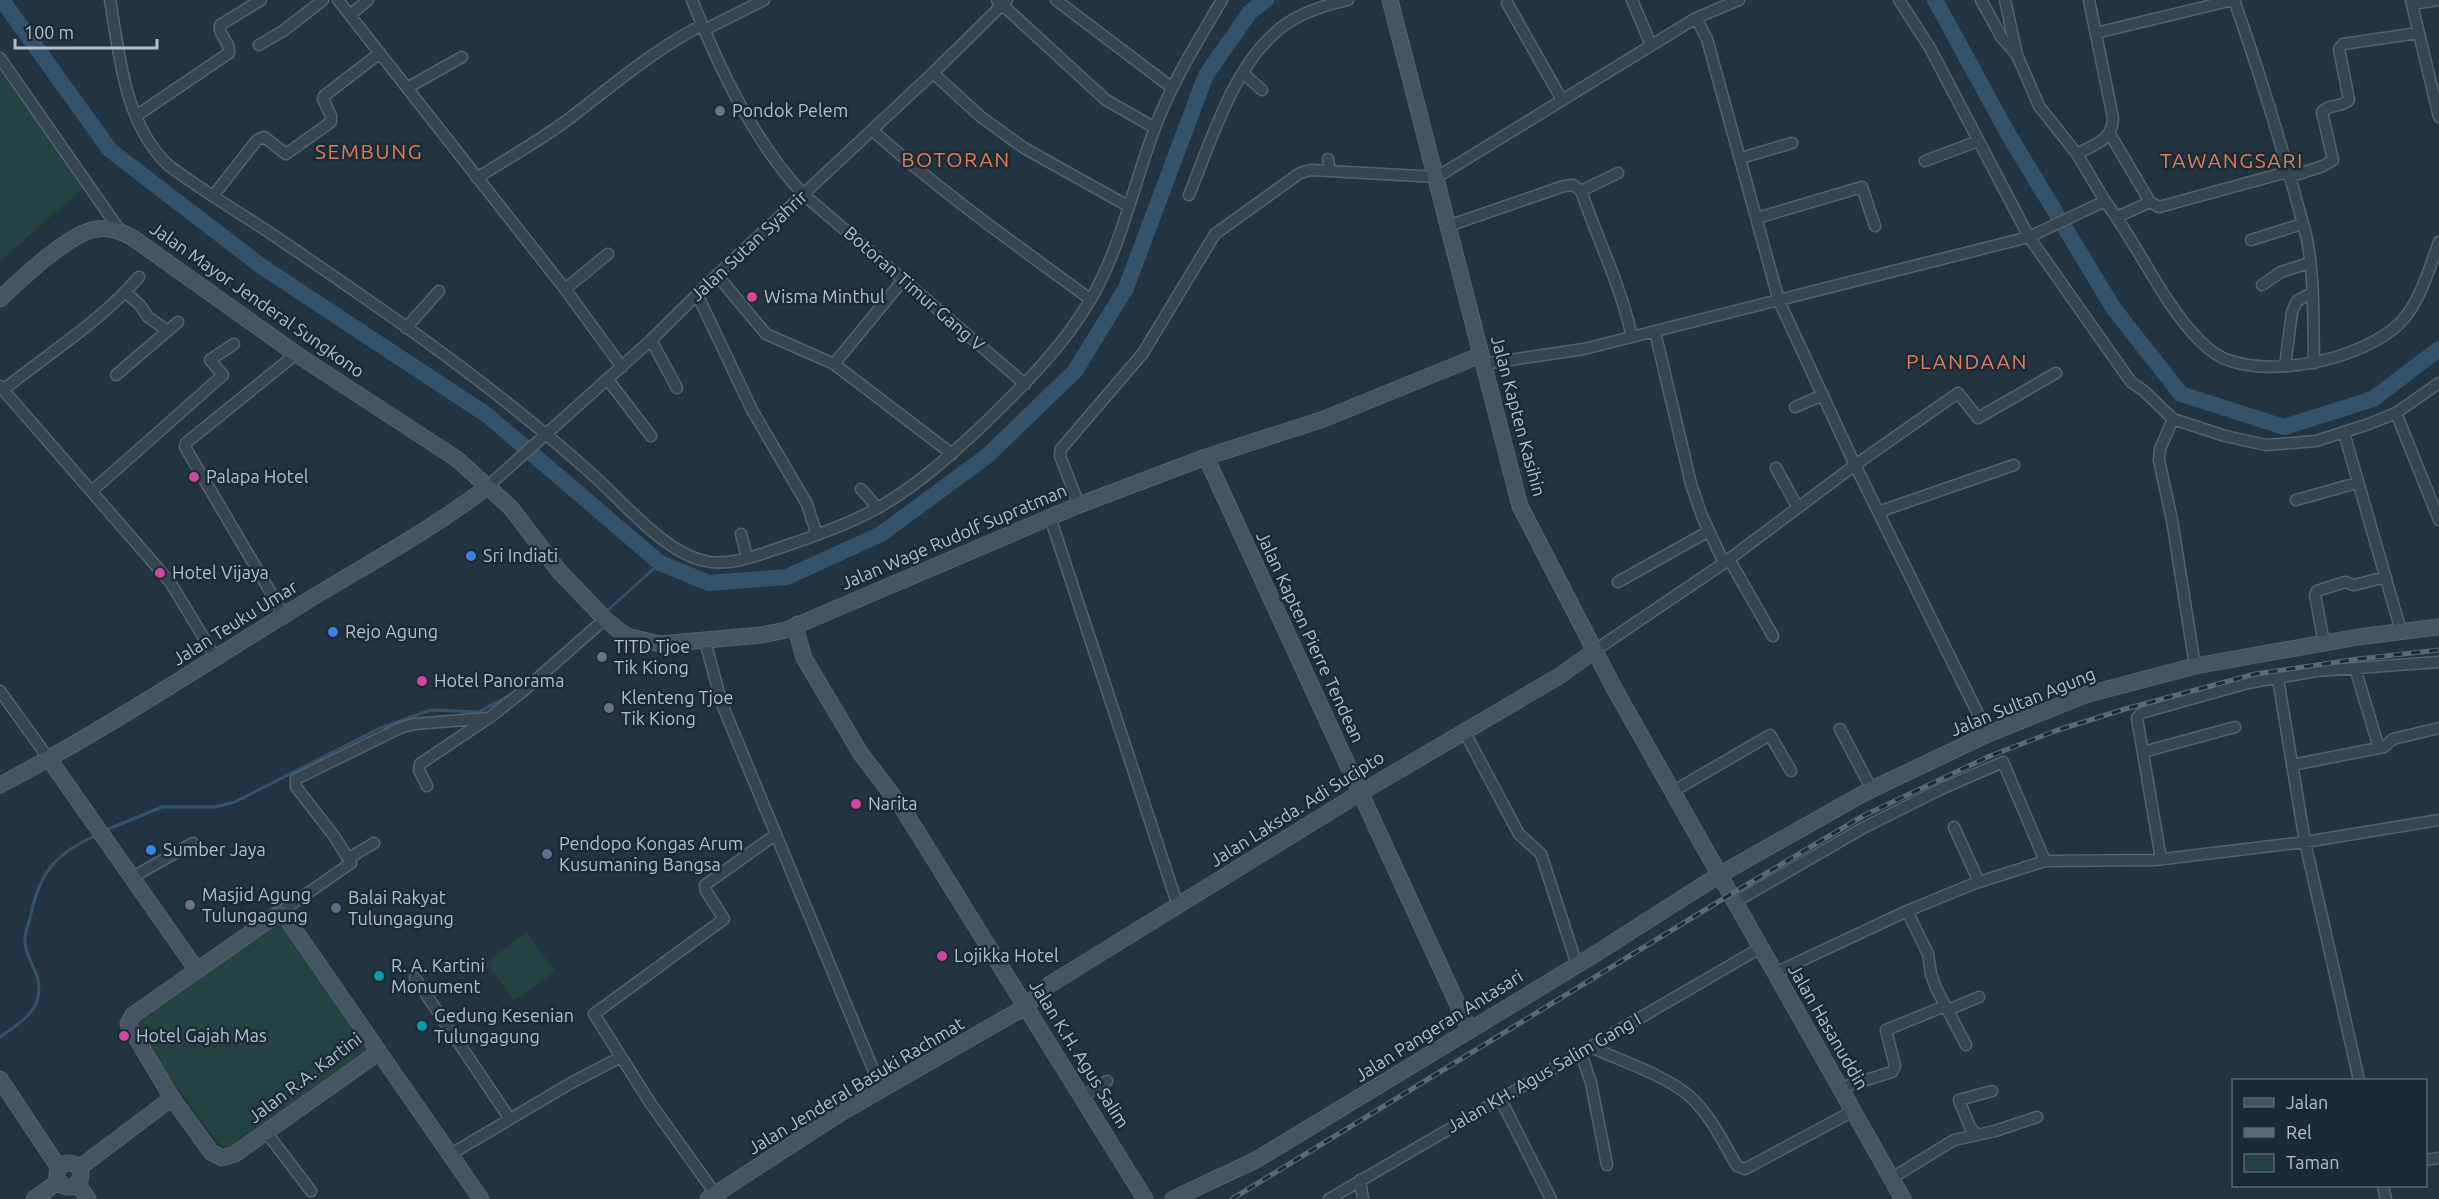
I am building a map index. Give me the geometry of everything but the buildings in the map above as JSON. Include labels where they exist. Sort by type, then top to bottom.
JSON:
[{"type":"street","points":[[110,0],[125,85],[135,116],[154,151],[161,159],[406,328],[500,396],[648,526],[681,552],[693,558],[713,562],[747,557],[817,535],[878,508],[911,488],[952,454],[1052,356],[1090,299],[1115,248],[1171,87],[1217,3]]},
{"type":"street","points":[[135,116],[229,53],[229,46],[220,31],[220,25],[261,0]]},
{"type":"street","points":[[259,45],[276,36],[323,0]]},
{"type":"street","points":[[338,0],[565,289],[622,367]]},
{"type":"street","points":[[350,15],[368,0]]},
{"type":"street","name":"Botoran Timur Gang V","points":[[692,0],[703,28],[750,122],[785,175],[803,194],[1025,384]]},
{"type":"street","points":[[477,178],[569,119],[607,87],[664,48],[764,0]]},
{"type":"street","points":[[1056,0],[1171,87]]},
{"type":"street","points":[[1190,195],[1221,117],[1257,53],[1277,31],[1300,17],[1348,0]]},
{"type":"street","name":"Jalan Kapten Kasihin","points":[[1390,0],[1520,506],[1594,651],[1719,875]]},
{"type":"street","points":[[1632,0],[1651,45]]},
{"type":"street","points":[[1078,505],[1060,456],[1061,449],[1143,353],[1215,234],[1300,173],[1311,170],[1437,177],[1696,18],[1739,0]]},
{"type":"street","points":[[1899,0],[1930,48],[2029,237],[2131,382],[2144,391],[2173,419],[2225,436],[2266,445],[2316,441],[2396,413],[2439,383]]},
{"type":"street","points":[[1981,0],[2002,38],[2017,55]]},
{"type":"street","points":[[2005,0],[2017,55],[2039,106],[2077,154],[2176,310],[2200,341],[2230,362],[2285,366],[2314,363],[2369,345],[2401,322],[2422,290],[2439,242]]},
{"type":"street","points":[[2089,0],[2113,118],[2110,134],[2150,202],[2159,207],[2323,166],[2333,160],[2322,112],[2326,108],[2349,100],[2339,49],[2343,45],[2418,33]]},
{"type":"street","points":[[2096,33],[2234,0],[2262,79],[2302,224],[2313,292],[2314,363]]},
{"type":"street","points":[[2439,0],[2411,2],[2439,117]]},
{"type":"street","points":[[1002,2],[1106,100],[1155,128]]},
{"type":"street","name":"Jalan Sutan Syahrir","points":[[487,487],[651,340],[717,275],[933,73],[1002,2]]},
{"type":"street","points":[[1507,3],[1562,100]]},
{"type":"street","points":[[1696,18],[1707,39],[1779,301],[1855,465],[1988,734]]},
{"type":"street","points":[[213,196],[257,140],[264,137],[286,154],[331,122],[324,96],[380,53]]},
{"type":"street","points":[[407,88],[462,57]]},
{"type":"street","points":[[0,58],[121,232]]},
{"type":"street","points":[[933,73],[981,117],[1024,148],[1128,206]]},
{"type":"street","points":[[1244,74],[1262,90]]},
{"type":"street","points":[[872,130],[969,211],[1090,299]]},
{"type":"street","points":[[2077,154],[2110,134]]},
{"type":"street","points":[[1925,161],[1978,141]]},
{"type":"street","points":[[1741,158],[1792,143]]},
{"type":"street","points":[[1328,159],[1330,171]]},
{"type":"street","points":[[1581,191],[1618,172]]},
{"type":"street","points":[[1448,226],[1563,186],[1574,185],[1581,191],[1625,303],[1632,337]]},
{"type":"street","points":[[1758,218],[1862,187],[1875,226]]},
{"type":"street","points":[[1482,359],[1584,349],[1779,301],[2029,237],[2105,201]]},
{"type":"street","points":[[2117,217],[2150,202]]},
{"type":"street","points":[[2252,240],[2302,224]]},
{"type":"street","name":"Jalan Mayor Jenderal Sungkono","points":[[0,298],[21,279],[78,236],[101,228],[121,232],[141,243],[296,354],[457,459],[487,487]]},
{"type":"street","points":[[565,289],[608,254]]},
{"type":"street","points":[[2262,285],[2281,272],[2309,263]]},
{"type":"street","points":[[717,275],[766,334],[834,364],[952,454]]},
{"type":"street","points":[[139,277],[126,293],[2,388],[176,590],[216,658]]},
{"type":"street","points":[[834,364],[903,280]]},
{"type":"street","points":[[406,328],[440,291]]},
{"type":"street","points":[[2285,366],[2292,312],[2297,301],[2313,292]]},
{"type":"street","points":[[126,293],[140,305],[148,317],[168,331]]},
{"type":"street","points":[[697,294],[752,410],[807,504],[817,535]]},
{"type":"street","points":[[116,375],[178,322]]},
{"type":"street","points":[[1655,332],[1682,453],[1702,516],[1726,561],[1773,636]]},
{"type":"street","points":[[651,340],[677,388]]},
{"type":"street","points":[[92,491],[223,375],[210,360],[234,344]]},
{"type":"street","points":[[284,615],[185,447],[186,443],[296,354]]},
{"type":"street","name":"Jalan Wage Rudolf Supratman","points":[[487,487],[511,508],[559,571],[604,619],[630,637],[660,644],[762,636],[798,624],[1078,505],[1206,457],[1297,429],[1482,359]]},
{"type":"street","points":[[1594,651],[1726,561],[1855,465],[1958,393],[1978,418],[2056,373]]},
{"type":"street","points":[[608,380],[651,436]]},
{"type":"street","points":[[1795,407],[1823,395]]},
{"type":"street","points":[[2396,413],[2439,520]]},
{"type":"street","points":[[2173,419],[2160,449],[2159,459],[2172,519],[2195,666]]},
{"type":"street","points":[[2344,433],[2401,631]]},
{"type":"street","name":"Jalan Kapten Pierre Tendean","points":[[1206,457],[1469,1029]]},
{"type":"street","points":[[1878,512],[2014,465]]},
{"type":"street","points":[[1776,468],[1798,508]]},
{"type":"street","points":[[2296,500],[2357,483]]},
{"type":"street","name":"Jalan Teuku Umar","points":[[0,785],[49,759],[216,658],[458,509],[487,487]]},
{"type":"street","points":[[861,489],[878,508]]},
{"type":"street","points":[[1050,518],[1178,906]]},
{"type":"street","points":[[1618,582],[1709,531]]},
{"type":"street","points":[[741,534],[747,557]]},
{"type":"street","points":[[2324,643],[2315,595],[2317,591],[2345,582],[2354,585],[2386,577]]},
{"type":"street","points":[[427,786],[419,770],[420,764],[489,718],[522,692],[604,619]]},
{"type":"street","name":"Jalan K.H. Agus Salim","points":[[798,624],[797,633],[804,658],[861,754],[903,809],[1145,1199]]},
{"type":"street","name":"Jalan Sultan Agung","points":[[1719,875],[1872,790],[1988,734],[2085,695],[2195,666],[2324,643],[2439,627]]},
{"type":"street","points":[[705,641],[722,704],[882,1090]]},
{"type":"street","name":"Jalan Laksda. Adi Sucipto","points":[[1025,1007],[1049,985],[1360,793],[1561,675],[1594,651]]},
{"type":"street","points":[[2154,860],[2143,752],[2137,718],[2140,713],[2248,683],[2316,671],[2439,662]]},
{"type":"street","points":[[2355,668],[2379,748]]},
{"type":"street","points":[[2278,679],[2305,842],[2359,1079]]},
{"type":"street","points":[[0,691],[196,969]]},
{"type":"street","points":[[279,913],[351,865],[349,858],[296,787],[296,779],[400,728],[422,723],[453,723],[489,718]]},
{"type":"street","points":[[2143,752],[2235,727]]},
{"type":"street","points":[[1840,729],[1872,790]]},
{"type":"street","points":[[2292,765],[2379,748],[2387,745],[2393,739],[2439,729]]},
{"type":"street","points":[[1464,731],[1519,834],[1541,854],[1577,965]]},
{"type":"street","points":[[1672,792],[1770,735],[1791,771]]},
{"type":"street","points":[[1735,902],[1863,828],[1941,789],[2003,762],[2045,861]]},
{"type":"street","points":[[1774,973],[1907,911],[1979,882],[2045,861],[2154,860],[2305,842],[2439,820]]},
{"type":"street","points":[[1954,827],[1979,882]]},
{"type":"street","points":[[714,1197],[594,1018],[594,1012],[724,919],[706,891],[705,885],[775,836]]},
{"type":"street","points":[[131,878],[193,843]]},
{"type":"street","points":[[349,858],[374,843]]},
{"type":"street","name":"Jalan Pangeran Antasari","points":[[1173,1199],[1256,1160],[1577,965],[1719,875]]},
{"type":"street","name":"Jalan Hasanuddin","points":[[1719,875],[1904,1199]]},
{"type":"street","points":[[1907,911],[1928,954],[1931,974],[1966,1045]]},
{"type":"street","name":"Jalan R.A. Kartini","points":[[279,913],[285,916],[379,1052],[229,1157],[217,1156],[211,1152],[172,1098],[128,1024],[132,1015],[196,969],[279,913]]},
{"type":"street","name":"Jalan KH. Agus Salim Gang I","points":[[1329,1199],[1760,948]]},
{"type":"street","points":[[414,978],[510,1119]]},
{"type":"street","points":[[1840,1088],[1892,1072],[1895,1066],[1887,1030],[1979,997]]},
{"type":"street","name":"Jalan Jenderal Basuki Rachmat","points":[[714,1197],[839,1114],[1025,1007]]},
{"type":"street","points":[[1591,1047],[1688,1094],[1716,1129],[1737,1166],[1741,1169],[1745,1169],[1853,1111]]},
{"type":"street","points":[[379,1052],[481,1199]]},
{"type":"street","points":[[1581,1053],[1591,1083],[1607,1165]]},
{"type":"street","points":[[451,1154],[621,1057]]},
{"type":"street","points":[[0,1079],[65,1186],[172,1098]]},
{"type":"street","points":[[1082,1096],[1107,1081]]},
{"type":"street","points":[[1977,1135],[1970,1127],[1959,1100],[1992,1091]]},
{"type":"street","points":[[1500,1098],[1551,1199]]},
{"type":"street","points":[[1892,1178],[1954,1140],[2037,1117]]},
{"type":"street","points":[[266,1132],[311,1191]]},
{"type":"street","points":[[34,1199],[69,1162],[88,1199]]},
{"type":"street","points":[[1360,1180],[1363,1199]]},
{"type":"green space","points":[[0,65],[83,188],[0,261]]},
{"type":"green space","points":[[277,918],[372,1050],[229,1149],[220,1146],[135,1029],[133,1019]]},
{"type":"green space","points":[[527,933],[555,971],[514,1001],[486,962]]},
{"type":"waterway","points":[[2,0],[110,150],[261,266],[487,415],[660,563],[709,583],[787,577],[881,534],[987,456],[1075,371],[1126,288],[1206,75],[1250,12],[1266,0]]},
{"type":"waterway","points":[[1935,0],[2007,132],[2114,309],[2181,394],[2284,427],[2373,399],[2439,349]]},
{"type":"waterway","points":[[609,609],[660,563]]},
{"type":"waterway","points":[[106,830],[162,807],[215,807],[235,802],[380,728],[431,710],[479,712],[510,695]]},
{"type":"waterway","points":[[0,1037],[32,1011],[39,994],[35,971],[25,945],[38,889],[50,867],[59,858],[95,836]]},
{"type":"railway","points":[[1232,1199],[1731,894],[1863,816],[1990,756],[2055,731],[2125,709],[2255,674],[2439,650]]},
{"type":"place","name":"Pondok Pelem","points":[[720,111]]},
{"type":"place","name":"Wisma Minthul","points":[[752,297]]},
{"type":"place","name":"Palapa Hotel","points":[[194,477]]},
{"type":"place","name":"Sri Indiati","points":[[471,556]]},
{"type":"place","name":"Hotel Vijaya","points":[[160,573]]},
{"type":"place","name":"Rejo Agung","points":[[333,632]]},
{"type":"place","name":"TITD Tjoe Tik Kiong","points":[[602,657]]},
{"type":"place","name":"Hotel Panorama","points":[[422,681]]},
{"type":"place","name":"Klenteng Tjoe Tik Kiong","points":[[609,708]]},
{"type":"place","name":"Narita","points":[[856,804]]},
{"type":"place","name":"Sumber Jaya","points":[[151,850]]},
{"type":"place","name":"Pendopo Kongas Arum Kusumaning Bangsa","points":[[547,854]]},
{"type":"place","name":"Masjid Agung Tulungagung","points":[[190,905]]},
{"type":"place","name":"Balai Rakyat Tulungagung","points":[[336,908]]},
{"type":"place","name":"Lojikka Hotel","points":[[942,956]]},
{"type":"place","name":"R. A. Kartini Monument","points":[[379,976]]},
{"type":"place","name":"Gedung Kesenian Tulungagung","points":[[422,1026]]},
{"type":"place","name":"Hotel Gajah Mas","points":[[124,1036]]},
{"type":"district","name":"SEMBUNG","points":[[369,152]]},
{"type":"district","name":"BOTORAN","points":[[956,160]]},
{"type":"district","name":"TAWANGSARI","points":[[2232,161]]},
{"type":"district","name":"PLANDAAN","points":[[1967,362]]}]
